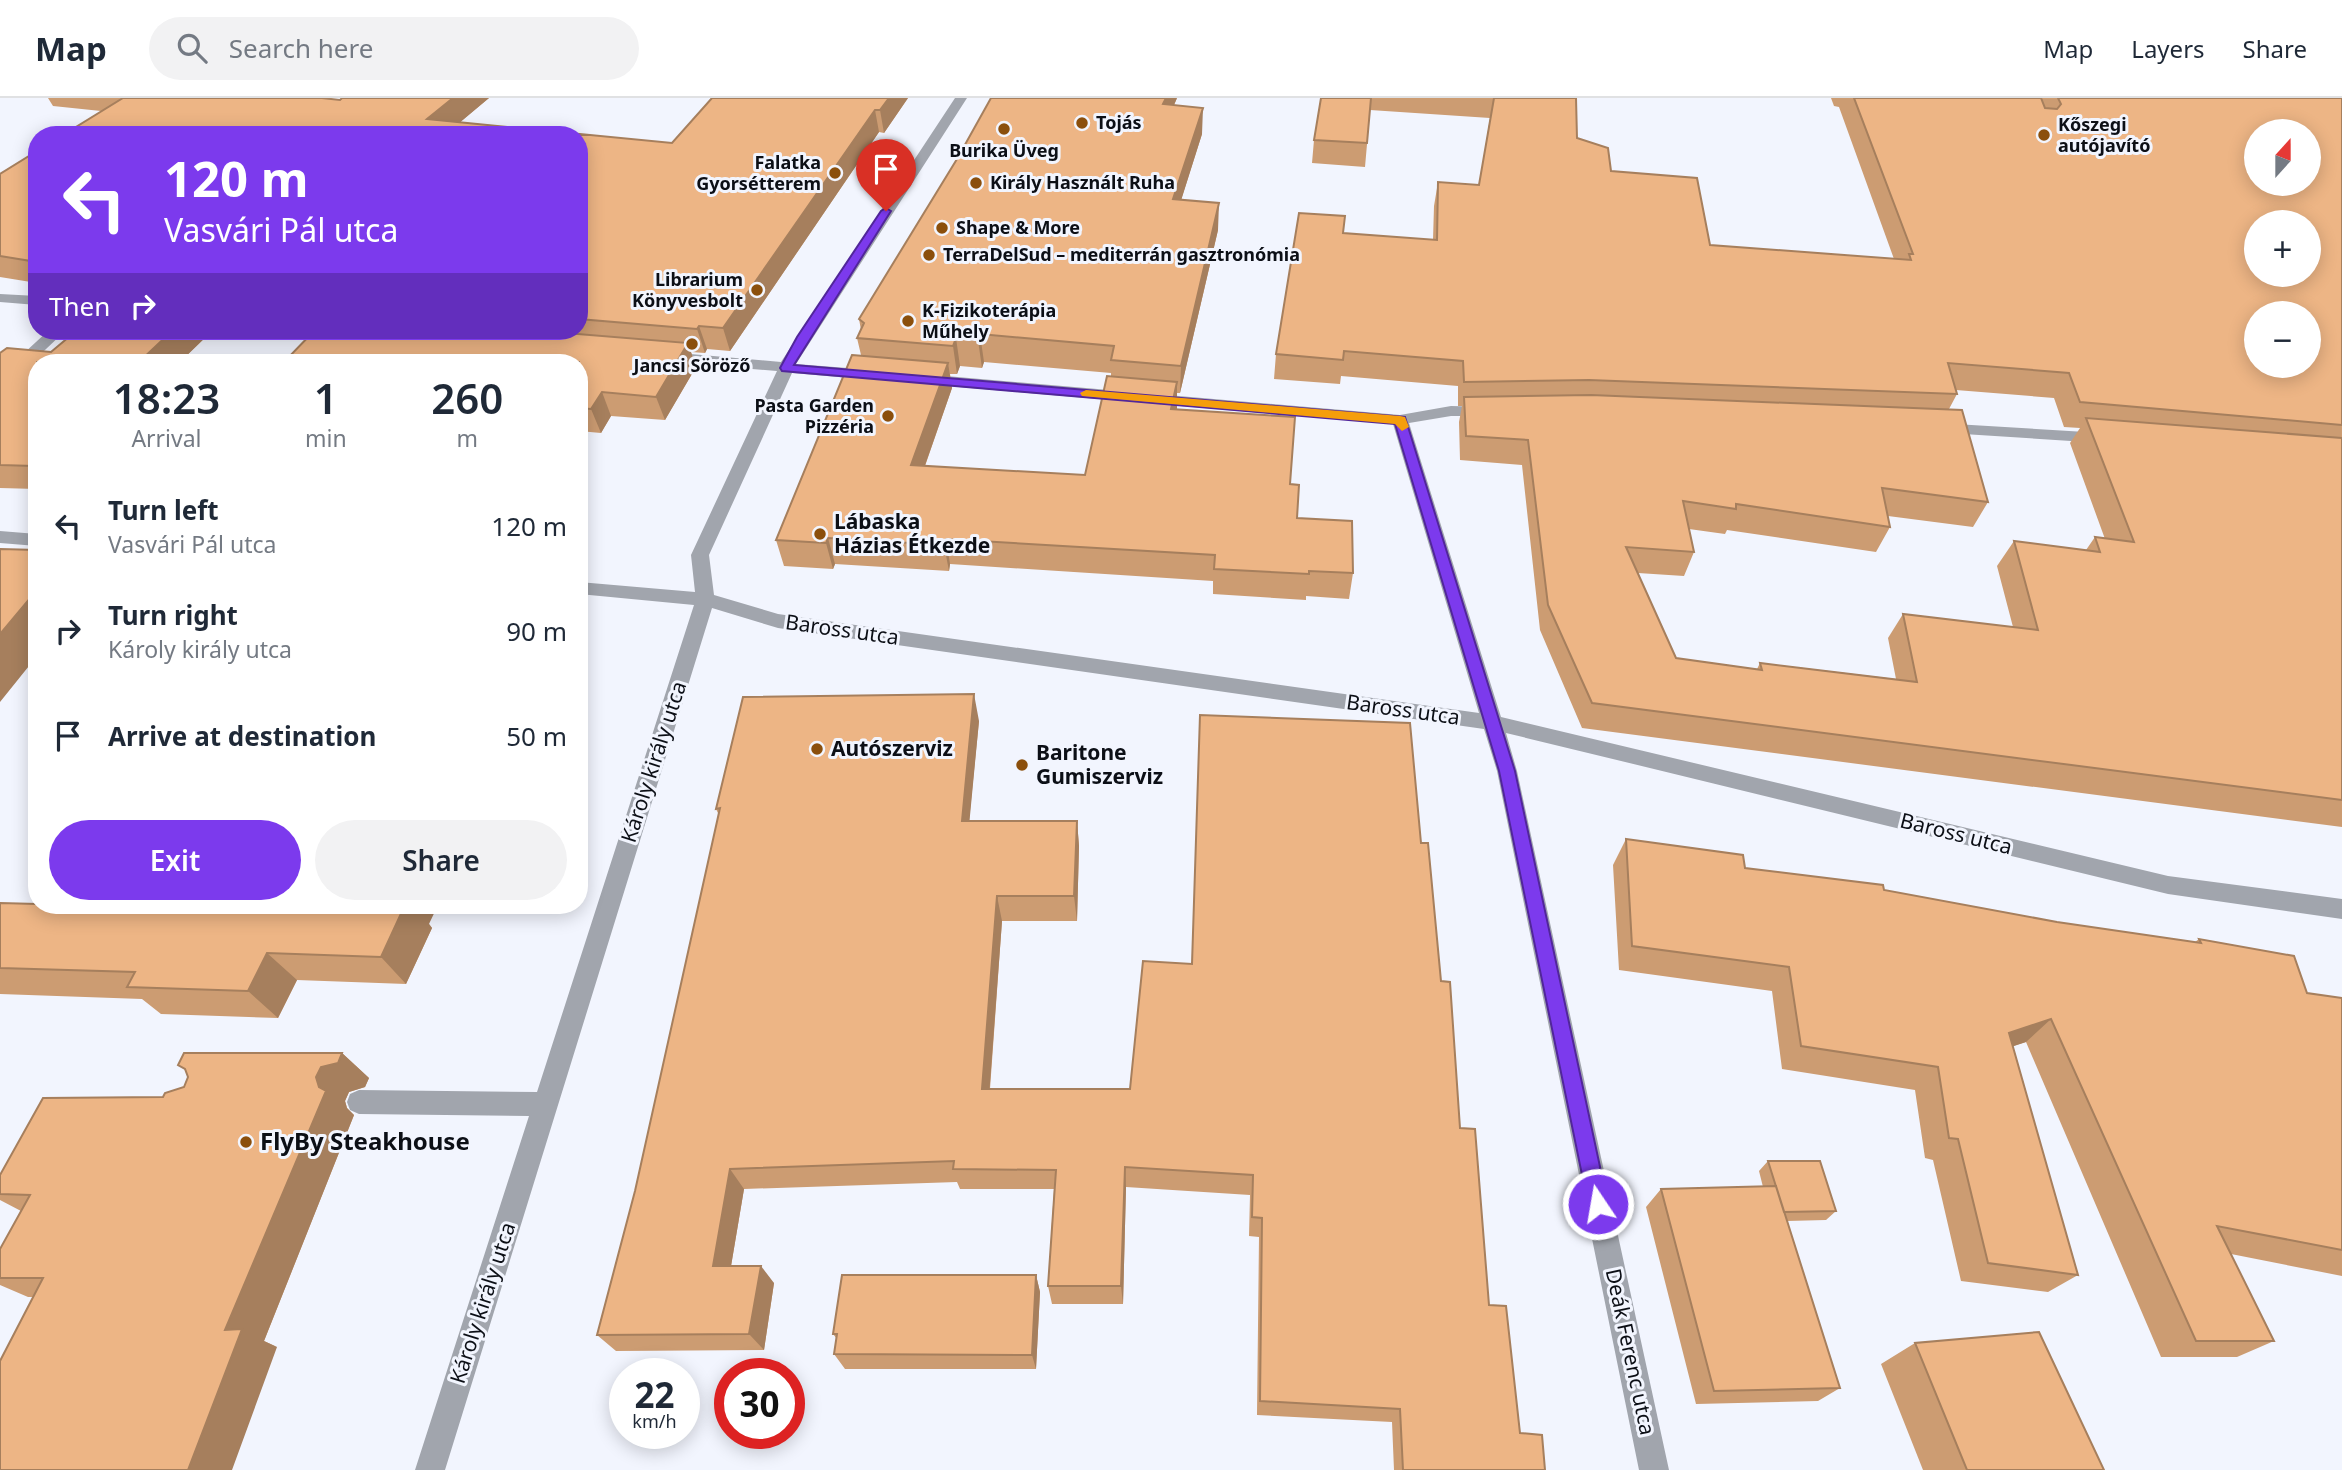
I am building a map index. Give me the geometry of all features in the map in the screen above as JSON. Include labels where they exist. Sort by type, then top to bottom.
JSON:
[{"type":"street","name":"Károly király utca","points":[[430,1470],[705,599],[700,555],[786,368],[803,337],[961,98]]},
{"type":"street","points":[[0,298],[28,300]]},
{"type":"street","points":[[32,354],[47,340]]},
{"type":"street","points":[[654,356],[884,376]]},
{"type":"street","points":[[0,384],[28,358]]},
{"type":"street","points":[[912,379],[1400,420],[1451,411],[1506,412]]},
{"type":"street","name":"Deák Ferenc utca","points":[[1400,420],[1495,723],[1654,1470]]},
{"type":"street","points":[[1927,427],[2117,439]]},
{"type":"street","points":[[0,537],[28,539]]},
{"type":"street","name":"Baross utca","points":[[588,589],[705,599],[778,621],[1495,723],[2168,885],[2342,909]]},
{"type":"street","points":[[359,1102],[546,1104]]},
{"type":"building","points":[[123,98],[453,98],[427,119],[498,126],[78,126]]},
{"type":"building","points":[[712,98],[889,98],[880,110],[875,110],[723,328],[699,326],[697,329],[588,320],[588,135],[672,143]]},
{"type":"building","points":[[991,98],[1166,98],[1163,104],[1203,108],[1173,199],[1219,203],[1181,366],[1111,360],[1114,346],[980,334],[978,340],[956,338],[953,346],[857,338],[864,323],[859,319]]},
{"type":"building","points":[[1321,98],[1371,98],[1367,143],[1314,140]]},
{"type":"building","points":[[1494,98],[1576,98],[1577,138],[1608,148],[1611,171],[1697,178],[1710,245],[1911,260],[1909,254],[1913,254],[1854,98],[2041,98],[2045,108],[2057,109],[2061,104],[2058,98],[2342,98],[2342,425],[2080,402],[2069,373],[1948,363],[1957,394],[1589,380],[1464,382],[1463,361],[1344,351],[1343,360],[1276,354],[1299,213],[1345,216],[1343,233],[1437,240],[1438,182],[1479,185]]},
{"type":"building","points":[[28,157],[28,261],[0,256],[0,174]]},
{"type":"building","points":[[588,335],[688,343],[656,397],[602,392],[591,409],[588,409],[588,354],[292,354],[305,340],[588,340]]},
{"type":"building","points":[[65,340],[162,340],[148,354],[28,354],[28,466],[0,465],[0,353],[7,348],[51,352]]},
{"type":"building","points":[[852,355],[948,363],[911,465],[1085,475],[1107,376],[1177,382],[1171,409],[1295,417],[1290,484],[1299,485],[1297,518],[1352,521],[1353,573],[1309,571],[1309,574],[1214,569],[1215,555],[946,539],[944,545],[828,538],[826,543],[776,540]]},
{"type":"building","points":[[1591,395],[1962,410],[1988,502],[1882,488],[1890,527],[1736,504],[1736,509],[1683,501],[1694,552],[1626,547],[1676,658],[1762,670],[1760,663],[1917,682],[1903,614],[2038,630],[2014,541],[2100,552],[2095,537],[2134,542],[2086,418],[2342,438],[2342,800],[1592,703],[1548,605],[1528,440],[1466,436],[1464,397]]},
{"type":"building","points":[[0,549],[28,550],[28,601],[0,634]]},
{"type":"building","points":[[974,694],[962,821],[1077,821],[1074,896],[997,896],[982,1089],[1130,1089],[1143,961],[1192,964],[1200,715],[1410,723],[1421,843],[1428,843],[1441,981],[1450,982],[1460,1128],[1475,1129],[1489,1305],[1506,1306],[1520,1433],[1542,1435],[1545,1470],[1403,1470],[1400,1409],[1260,1401],[1262,1218],[1252,1217],[1253,1175],[1125,1167],[1121,1286],[1048,1286],[1056,1170],[953,1169],[954,1161],[730,1169],[713,1266],[761,1266],[749,1334],[597,1335],[635,1191],[720,808],[716,809],[743,697]]},
{"type":"building","points":[[1626,839],[1743,855],[1745,868],[1883,885],[1884,890],[2057,922],[2201,943],[2199,939],[2294,956],[2307,993],[2342,998],[2342,1250],[2217,1226],[2274,1341],[2196,1341],[2051,1019],[2009,1033],[2078,1275],[1988,1263],[1958,1139],[1949,1138],[1938,1067],[1801,1046],[1789,967],[1632,946]]},
{"type":"building","points":[[0,903],[28,904],[28,914],[401,914],[381,957],[267,953],[248,991],[127,987],[135,972],[0,968]]},
{"type":"building","points":[[184,1053],[342,1053],[338,1063],[321,1067],[316,1077],[319,1087],[326,1091],[225,1330],[242,1329],[188,1470],[0,1470],[0,1361],[43,1278],[0,1278],[0,1249],[30,1195],[0,1194],[0,1175],[43,1098],[163,1097],[165,1093],[184,1087],[188,1077],[185,1069],[178,1065]]},
{"type":"building","points":[[1768,1161],[1820,1161],[1836,1211],[1784,1212]]},
{"type":"building","points":[[1776,1186],[1840,1388],[1714,1391],[1661,1189]]},
{"type":"building","points":[[842,1275],[1036,1275],[1032,1355],[834,1354],[837,1334],[833,1334]]},
{"type":"building","points":[[2039,1332],[2104,1470],[1967,1470],[1915,1343]]},
{"type":"slow traffic","points":[[1086,393],[1400,420],[1402,427]]},
{"type":"place","name":"Tojás","points":[[1082,123]]},
{"type":"place","name":"Burika Üveg","points":[[1004,129]]},
{"type":"place","name":"Kőszegi autójavító","points":[[2044,135]]},
{"type":"place","name":"Falatka Gyorsétterem","points":[[835,173]]},
{"type":"place","name":"Király Használt Ruha","points":[[976,183]]},
{"type":"place","name":"Shape & More","points":[[942,228]]},
{"type":"place","name":"TerraDelSud – mediterrán gasztronómia","points":[[929,255]]},
{"type":"place","name":"Librarium Könyvesbolt","points":[[757,290]]},
{"type":"place","name":"K-Fizikoterápia Műhely","points":[[908,321]]},
{"type":"place","name":"Jancsi Söröző","points":[[692,344]]},
{"type":"place","name":"Pasta Garden Pizzéria","points":[[888,416]]},
{"type":"place","name":"Lábaska Házias Étkezde","points":[[820,534]]},
{"type":"place","name":"Autószerviz","points":[[817,749]]},
{"type":"place","name":"Baritone Gumiszerviz","points":[[1022,765]]},
{"type":"place","name":"FlyBy Steakhouse","points":[[246,1142]]},
{"type":"route","points":[[886,211],[803,337],[786,368],[1400,420],[1495,723],[1598,1204]]}]
